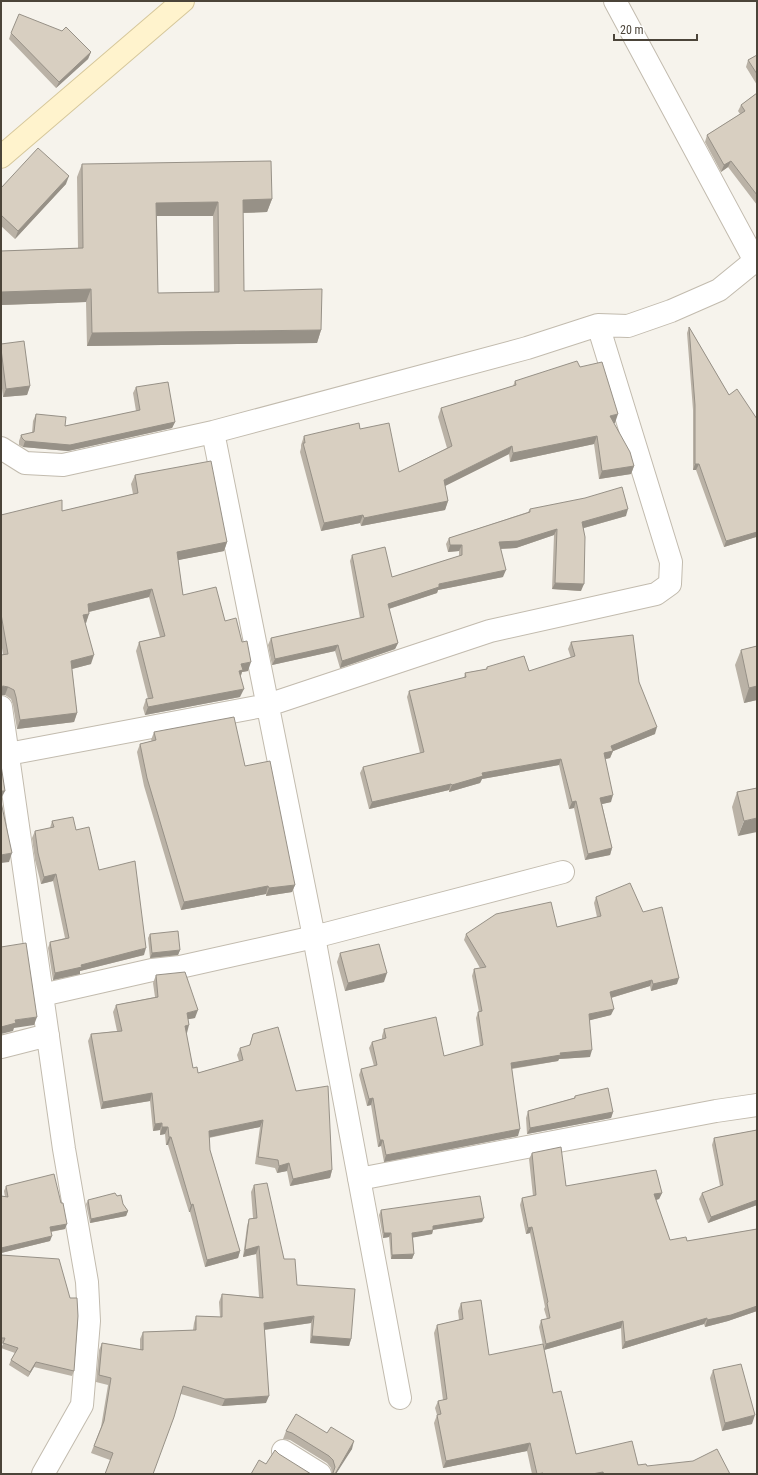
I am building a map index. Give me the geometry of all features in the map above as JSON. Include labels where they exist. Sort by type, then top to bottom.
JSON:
[{"type":"main road","points":[[1,157],[183,1]]},
{"type":"street","points":[[1,448],[25,463],[63,465],[214,432],[527,348],[598,326],[628,326],[671,311],[719,290],[756,260],[615,1]]},
{"type":"street","points":[[8,754],[268,705],[490,631],[656,594],[670,584],[671,562],[598,326]]},
{"type":"street","points":[[214,432],[314,937],[400,1398]]},
{"type":"street","points":[[1,707],[8,754],[8,802],[42,994],[64,1149],[87,1282],[90,1322],[82,1405],[43,1474]]},
{"type":"street","points":[[42,994],[152,970],[180,967],[314,937],[563,872]]},
{"type":"street","points":[[1,1047],[48,1035]]},
{"type":"street","points":[[359,1179],[716,1111],[757,1105]]},
{"type":"street","points":[[283,1451],[320,1474]]},
{"type":"building","points":[[19,14],[62,31],[66,27],[91,52],[59,82],[11,33]]},
{"type":"building","points":[[757,55],[757,74],[748,60]]},
{"type":"building","points":[[757,93],[757,195],[731,161],[724,165],[707,135],[745,111],[741,105]]},
{"type":"building","points":[[38,148],[69,176],[18,231],[1,215],[1,188]]},
{"type":"building","points":[[271,161],[272,199],[243,200],[244,291],[322,289],[321,330],[92,333],[91,289],[1,292],[1,251],[83,248],[82,164]],"holes":[[[218,202],[219,292],[158,293],[156,203]]]},
{"type":"building","points":[[689,327],[729,395],[737,389],[757,419],[757,532],[726,541],[699,464],[695,464],[695,405]]},
{"type":"building","points":[[24,341],[30,386],[6,389],[1,344]]},
{"type":"building","points":[[577,361],[580,367],[602,362],[618,414],[610,416],[630,452],[634,466],[602,471],[597,436],[513,453],[512,446],[444,480],[448,501],[364,518],[363,515],[324,523],[303,443],[305,443],[304,436],[359,423],[360,429],[389,423],[399,472],[452,446],[441,408],[516,385],[515,381]]},
{"type":"building","points":[[168,382],[175,422],[70,445],[25,441],[22,438],[21,435],[34,432],[36,414],[66,417],[65,426],[140,410],[136,387]]},
{"type":"building","points":[[211,461],[227,542],[177,552],[183,595],[216,587],[225,621],[236,618],[242,642],[247,641],[251,662],[241,664],[243,670],[239,671],[244,689],[148,707],[146,699],[153,698],[139,642],[165,636],[152,589],[88,604],[89,614],[83,615],[94,655],[71,661],[77,713],[20,720],[14,690],[8,687],[1,687],[1,655],[8,654],[1,614],[1,515],[62,500],[62,511],[138,493],[135,475]]},
{"type":"building","points":[[622,487],[628,509],[582,522],[585,537],[584,584],[555,583],[557,529],[518,541],[499,542],[506,570],[439,584],[439,587],[388,604],[398,643],[342,661],[338,645],[275,659],[271,638],[364,617],[352,555],[385,547],[392,577],[462,555],[462,545],[450,545],[449,538],[530,512],[530,509],[585,498]]},
{"type":"building","points":[[633,635],[639,682],[657,727],[611,746],[613,751],[604,753],[613,795],[600,798],[612,848],[588,854],[576,801],[572,802],[561,759],[482,773],[483,776],[452,785],[372,802],[363,767],[424,752],[409,691],[466,677],[465,673],[487,669],[487,667],[524,656],[529,671],[575,656],[571,642]]},
{"type":"building","points":[[757,646],[757,686],[749,688],[741,650]]},
{"type":"building","points":[[234,717],[245,766],[270,761],[295,885],[269,888],[268,886],[184,902],[147,778],[140,744],[156,740],[154,732]]},
{"type":"building","points":[[1,765],[5,791],[1,791]]},
{"type":"building","points":[[757,788],[757,818],[744,821],[737,792]]},
{"type":"building","points":[[1,802],[12,853],[1,855]]},
{"type":"building","points":[[73,817],[76,830],[89,827],[99,870],[135,861],[146,948],[81,965],[82,967],[55,973],[50,942],[69,938],[56,874],[44,877],[38,853],[35,831],[54,827],[52,821]]},
{"type":"building","points":[[630,883],[643,912],[662,907],[679,978],[653,984],[652,980],[610,992],[614,1009],[589,1014],[592,1050],[560,1053],[561,1055],[511,1063],[520,1129],[386,1155],[383,1140],[380,1140],[373,1098],[369,1099],[361,1069],[377,1065],[372,1042],[386,1038],[384,1029],[436,1017],[444,1056],[483,1045],[478,1012],[482,1011],[474,969],[486,967],[466,934],[496,914],[551,902],[557,927],[601,916],[596,897]]},
{"type":"building","points":[[178,931],[180,950],[152,953],[150,934]]},
{"type":"building","points":[[26,943],[37,1017],[15,1020],[16,1023],[1,1027],[1,947]]},
{"type":"building","points":[[379,944],[387,973],[348,983],[340,953]]},
{"type":"building","points":[[185,972],[198,1010],[187,1013],[189,1025],[185,1026],[193,1068],[197,1067],[198,1073],[243,1060],[240,1048],[250,1045],[253,1034],[278,1027],[296,1091],[328,1086],[332,1170],[293,1179],[289,1163],[279,1166],[278,1160],[258,1157],[263,1120],[209,1131],[210,1150],[240,1251],[207,1260],[193,1204],[191,1205],[171,1137],[169,1137],[168,1127],[162,1127],[162,1123],[155,1124],[152,1093],[103,1102],[91,1034],[122,1031],[116,1005],[158,997],[156,975]]},
{"type":"building","points":[[608,1088],[613,1112],[530,1128],[528,1111],[575,1098],[575,1096]]},
{"type":"building","points":[[757,1130],[757,1200],[711,1217],[702,1193],[723,1185],[714,1138]]},
{"type":"building","points":[[561,1147],[566,1186],[656,1170],[662,1193],[654,1194],[670,1240],[686,1237],[687,1241],[757,1229],[757,1306],[731,1315],[707,1320],[707,1318],[625,1342],[623,1321],[546,1344],[541,1320],[550,1318],[548,1302],[532,1227],[528,1228],[522,1198],[536,1195],[532,1153]]},
{"type":"building","points":[[54,1174],[61,1203],[63,1203],[67,1224],[50,1227],[52,1236],[1,1248],[1,1196],[8,1197],[6,1186]]},
{"type":"building","points":[[267,1183],[284,1259],[295,1259],[297,1285],[355,1289],[351,1339],[312,1336],[314,1316],[264,1323],[269,1396],[225,1399],[183,1386],[174,1417],[153,1474],[105,1474],[113,1453],[94,1446],[104,1421],[111,1378],[99,1375],[102,1343],[143,1350],[143,1332],[196,1330],[196,1316],[222,1317],[222,1294],[263,1298],[259,1246],[245,1250],[249,1219],[257,1218],[254,1185]]},
{"type":"building","points":[[115,1193],[117,1196],[121,1195],[123,1204],[128,1211],[91,1219],[88,1200]]},
{"type":"building","points":[[480,1196],[484,1218],[433,1226],[433,1230],[412,1233],[414,1254],[392,1255],[391,1233],[384,1233],[381,1210]]},
{"type":"building","points":[[1,1255],[59,1259],[70,1298],[77,1298],[78,1316],[74,1371],[36,1362],[30,1372],[11,1360],[18,1348],[3,1343],[5,1338],[1,1338]]},
{"type":"building","points":[[481,1300],[489,1355],[543,1344],[553,1393],[561,1391],[576,1454],[632,1441],[638,1465],[646,1464],[647,1466],[693,1461],[717,1449],[730,1474],[604,1474],[603,1472],[592,1474],[537,1474],[530,1443],[446,1461],[437,1415],[441,1414],[438,1401],[447,1399],[437,1325],[463,1319],[461,1303]]},
{"type":"building","points":[[741,1364],[755,1415],[725,1423],[713,1370]]},
{"type":"building","points":[[296,1414],[327,1433],[331,1427],[354,1441],[335,1474],[332,1474],[335,1467],[333,1460],[329,1456],[292,1433],[286,1431]]},
{"type":"building","points":[[275,1450],[311,1474],[251,1474],[259,1460],[266,1464]]}]
